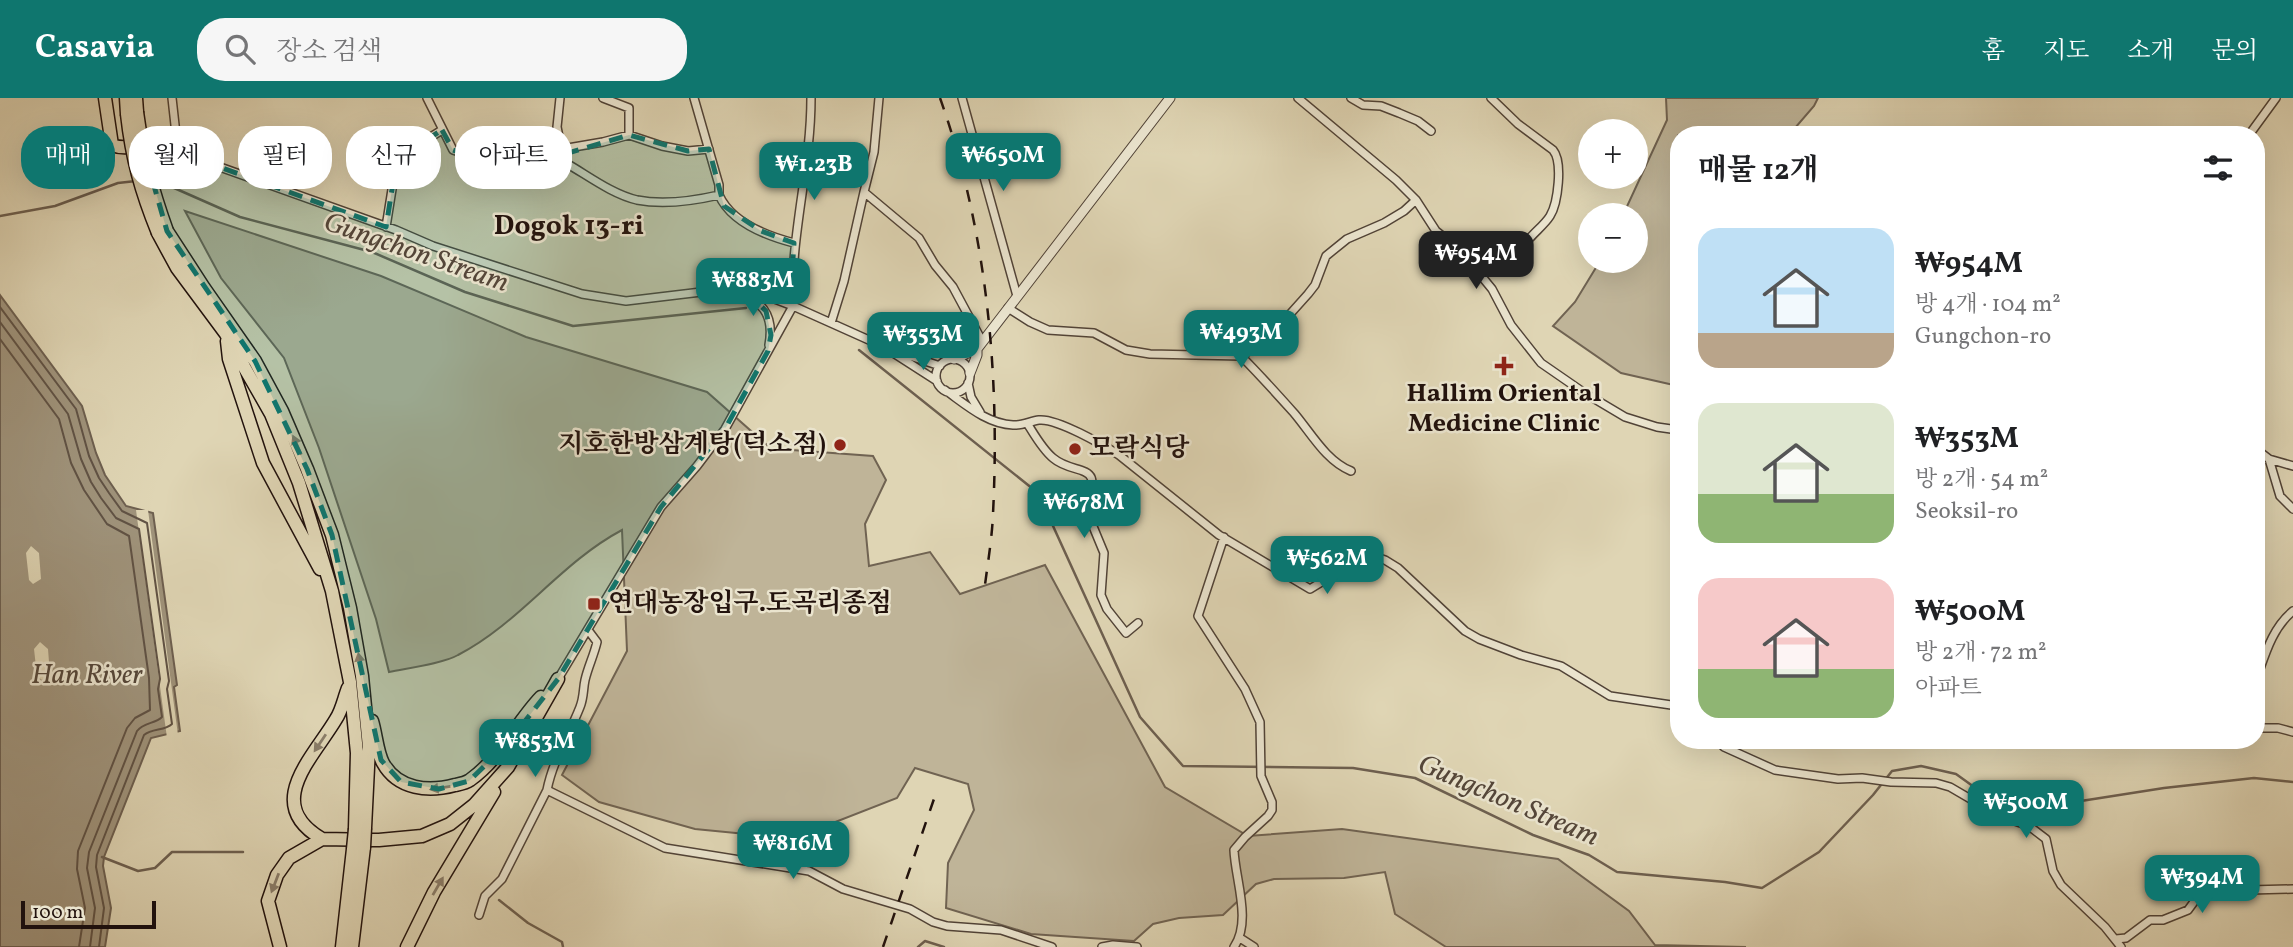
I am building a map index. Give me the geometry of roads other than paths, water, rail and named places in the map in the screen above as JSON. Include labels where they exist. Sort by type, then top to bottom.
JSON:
[{"type":"main road","points":[[105,98],[112,145],[119,148],[129,146]]},
{"type":"main road","points":[[126,98],[132,113]]},
{"type":"main road","points":[[136,98],[132,113],[131,150],[142,193],[163,232],[254,361],[282,411],[307,469],[335,547],[350,608],[369,747],[358,848],[352,947]]},
{"type":"main road","points":[[163,232],[177,268],[226,334],[271,414],[299,484],[332,590],[349,682],[357,753],[360,829]]},
{"type":"main road","points":[[226,334],[229,359],[263,463],[332,590]]},
{"type":"main road","points":[[363,688],[381,760],[401,782],[423,790],[469,781],[508,743],[534,704],[558,679]]},
{"type":"main road","points":[[407,947],[434,892],[558,679]]},
{"type":"main road","points":[[349,682],[338,715],[301,770],[293,793],[299,818],[308,831],[322,839],[379,840],[422,836],[450,824],[474,805],[508,767]]},
{"type":"main road","points":[[280,947],[268,901],[277,874],[289,858],[322,839]]},
{"type":"main road","points":[[342,947],[358,848]]},
{"type":"street","points":[[172,98],[174,126]]},
{"type":"street","points":[[427,98],[455,151]]},
{"type":"street","points":[[557,126],[560,98]]},
{"type":"street","points":[[603,98],[629,108],[629,135]]},
{"type":"street","points":[[694,98],[724,206],[738,219],[794,243]]},
{"type":"street","points":[[558,679],[661,507],[725,429],[793,306],[794,243],[811,134],[811,98]]},
{"type":"street","points":[[831,323],[844,281],[874,152],[879,98]]},
{"type":"street","points":[[962,98],[1017,296]]},
{"type":"street","points":[[945,390],[956,393],[965,388],[980,345],[1170,98]]},
{"type":"street","points":[[1298,98],[1416,200],[1436,231],[1460,250],[1492,289],[1511,325],[1541,363],[1583,392],[1625,416],[1670,429]]},
{"type":"street","points":[[1351,98],[1363,105],[1381,106],[1399,113],[1418,121],[1431,131]]},
{"type":"street","points":[[1491,98],[1557,155],[1559,174],[1550,215],[1530,238]]},
{"type":"street","points":[[2256,126],[2276,98]]},
{"type":"street","points":[[386,227],[397,158],[443,131]]},
{"type":"street","points":[[572,147],[629,135],[688,151],[709,149]]},
{"type":"street","points":[[572,166],[636,200],[696,200],[719,195]]},
{"type":"street","points":[[224,169],[433,246],[582,294],[626,301],[744,287],[889,349],[940,366]]},
{"type":"street","points":[[864,192],[919,238],[935,265],[953,287],[980,345]]},
{"type":"street","points":[[1008,307],[1048,330],[1094,333],[1126,350],[1150,354],[1241,356],[1282,323],[1308,294],[1326,256],[1347,239],[1384,223],[1416,200]]},
{"type":"street","points":[[733,288],[748,281],[783,279],[792,273]]},
{"type":"street","points":[[733,288],[753,299],[766,311],[771,322],[768,351]]},
{"type":"street","points":[[937,381],[937,370],[940,366],[980,345]]},
{"type":"street","points":[[889,349],[937,381],[976,413],[1013,426],[1042,419],[1065,427],[1119,454],[1224,537],[1310,589],[1370,555],[1398,568],[1465,631],[1479,639],[1561,666],[1610,696],[1670,705]]},
{"type":"street","points":[[1241,356],[1332,459],[1339,466],[1351,471]]},
{"type":"street","points":[[954,359],[964,364],[971,397],[976,408],[986,417]]},
{"type":"street","points":[[1027,423],[1053,458],[1064,465],[1083,470],[1089,476],[1092,491],[1082,509],[1092,524],[1104,553],[1101,595],[1107,609],[1126,633],[1138,623]]},
{"type":"street","points":[[2265,456],[2293,466]]},
{"type":"street","points":[[2269,459],[2280,496],[2293,509]]},
{"type":"street","points":[[1224,537],[1198,616],[1245,689],[1260,722],[1261,773],[1272,802],[1272,810],[1234,850],[1242,905],[1240,938],[1234,947]]},
{"type":"street","points":[[2265,656],[2273,635],[2286,616],[2293,611]]},
{"type":"street","points":[[479,915],[485,896],[502,878],[547,790],[560,749],[584,695],[585,682],[597,642],[588,630]]},
{"type":"street","points":[[2265,728],[2293,732]]},
{"type":"street","points":[[1728,749],[1775,770],[1838,779],[1936,783],[1950,787],[1998,815],[2029,826],[2046,839],[2053,871],[2061,885],[2090,911],[2120,947]]},
{"type":"street","points":[[547,790],[665,848],[809,871],[843,889],[910,909],[933,922],[947,926],[1002,930],[1052,947]]},
{"type":"street","points":[[2116,939],[2126,938],[2150,920],[2163,920],[2188,910],[2199,895],[2293,889]]},
{"type":"street","points":[[1240,938],[1254,947]]},
{"type":"street","points":[[1102,947],[1137,947]]},
{"type":"water","name":"Han River","points":[[0,295],[82,406],[105,475],[126,506],[153,513],[177,685],[174,687],[180,731],[151,738],[104,857],[103,866],[111,908],[105,947],[0,947]]},
{"type":"waterway","name":"Gungchon Stream","points":[[0,216],[55,206],[118,183],[129,182]]},
{"type":"waterway","name":"Gungchon Stream","points":[[176,189],[240,217],[372,252],[465,292],[573,326],[746,308]]},
{"type":"waterway","name":"Gungchon Stream","points":[[859,350],[1038,493],[1140,717],[1183,766],[1353,768],[1415,778],[1533,835],[1589,855],[1617,872],[1762,888],[1819,852],[1892,771],[1921,766],[1956,774],[1995,802],[2030,812],[2164,788],[2254,778],[2293,782]]},
{"type":"waterway","points":[[102,857],[138,871],[155,868],[172,852],[243,852]]},
{"type":"waterway","points":[[499,900],[528,923],[562,942],[563,947]]},
{"type":"waterway","points":[[918,947],[925,941],[944,947]]},
{"type":"railway","points":[[940,98],[969,199],[987,303],[992,356],[995,461],[991,544],[984,593]]},
{"type":"railway","points":[[883,947],[935,796]]},
{"type":"place","name":"Hallim Oriental Medicine Clinic","points":[[1504,366]]},
{"type":"place","name":"지호한방삼계탕(덕소점)","points":[[840,445]]},
{"type":"place","name":"모락식당","points":[[1075,449]]},
{"type":"place","name":"연대농장입구.도곡리종점","points":[[594,604]]},
{"type":"district","name":"Dogok 13-ri","points":[[569,226]]}]
